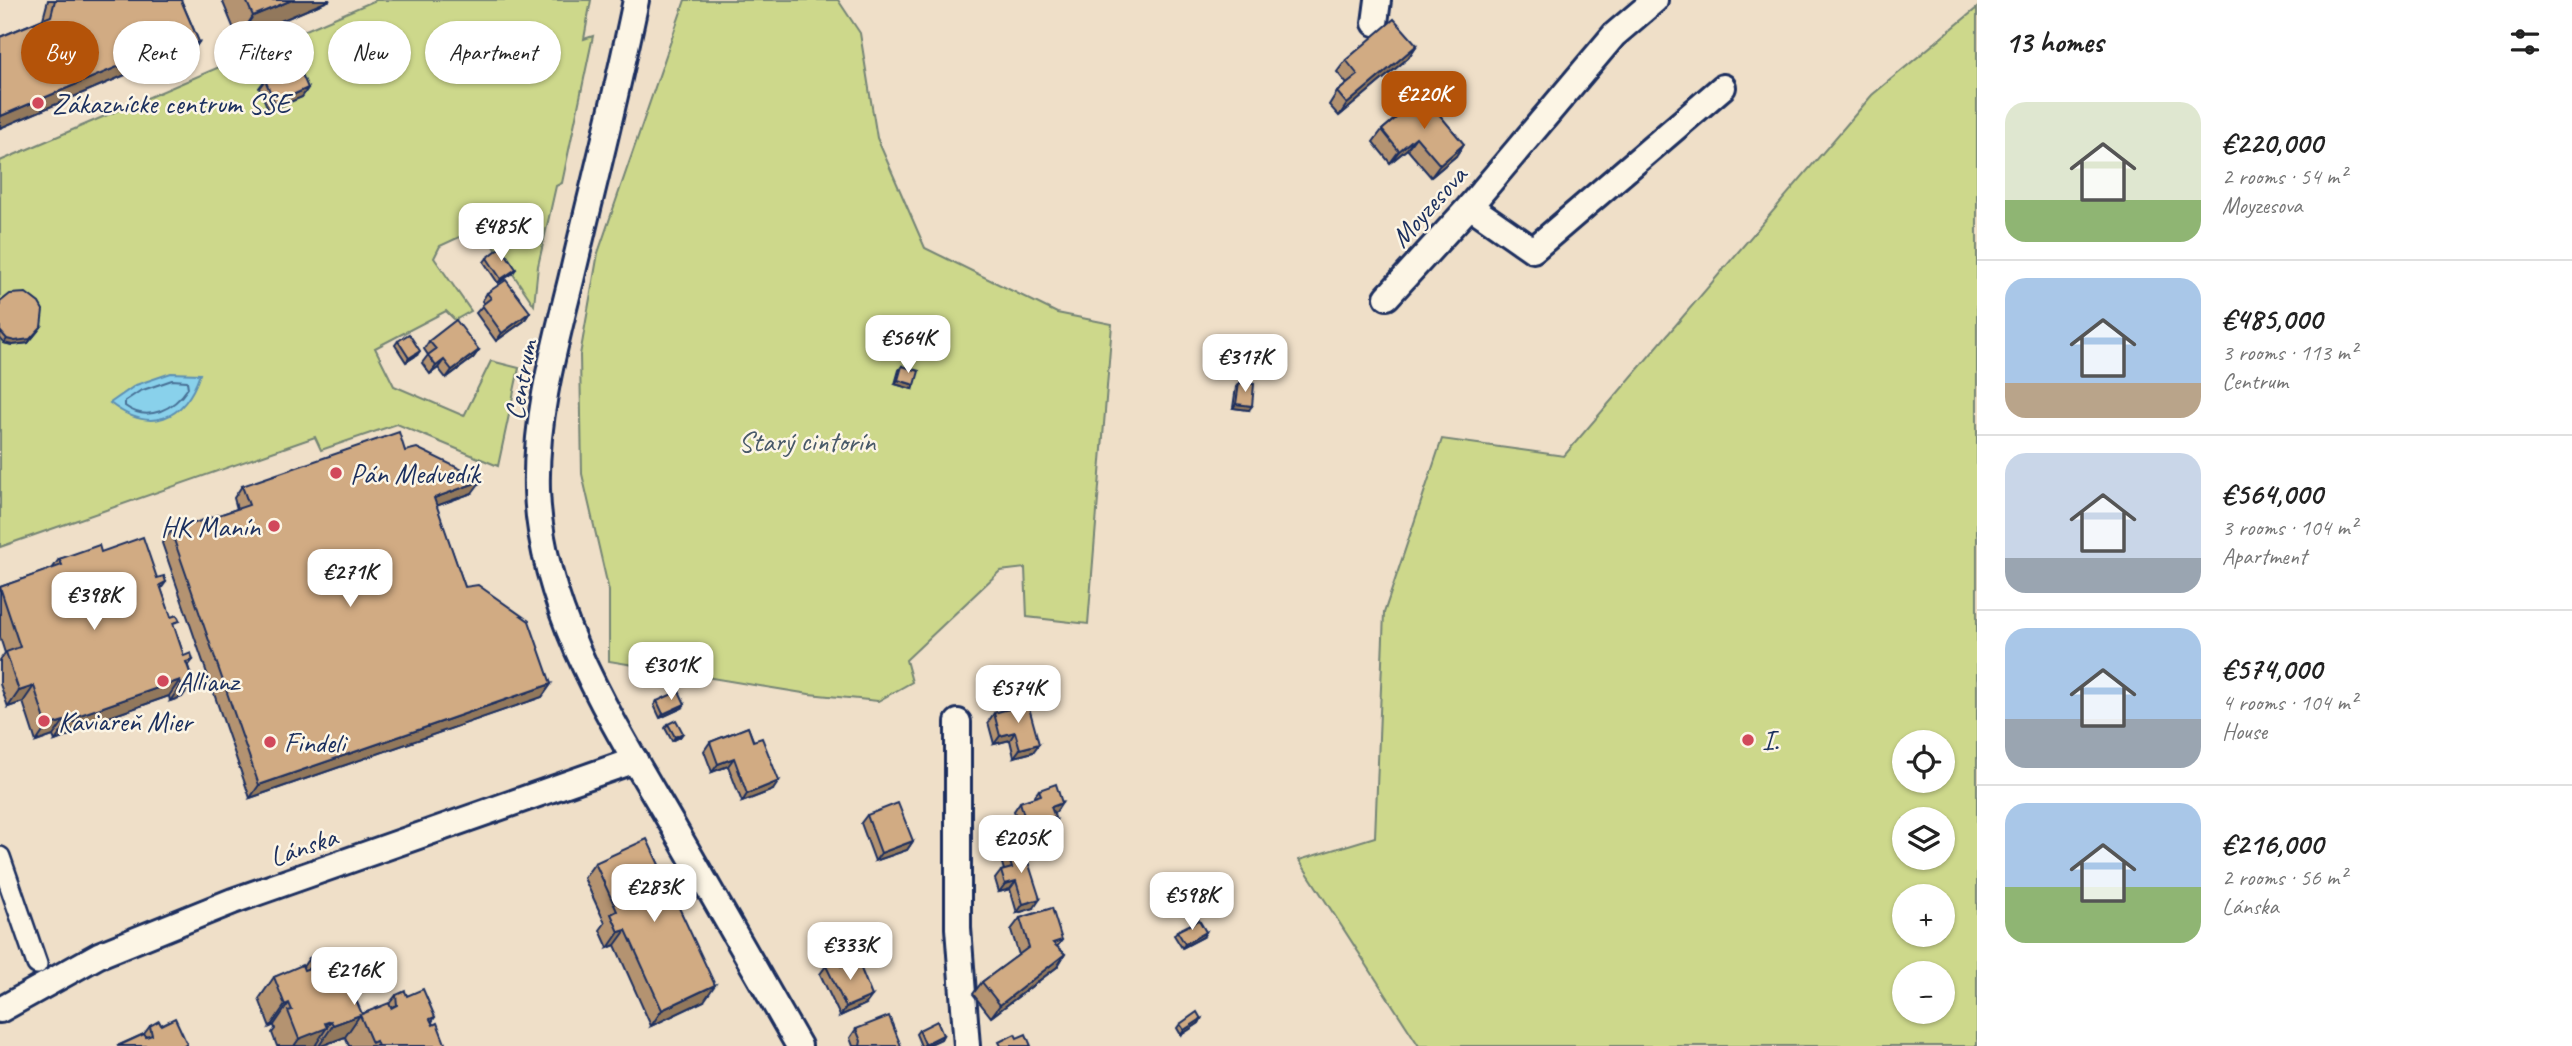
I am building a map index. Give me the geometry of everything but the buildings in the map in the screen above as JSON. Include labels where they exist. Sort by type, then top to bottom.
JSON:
[{"type":"street","name":"Centrum","points":[[636,0],[616,97],[543,400],[537,471],[542,535],[556,593],[583,662],[635,760],[799,1046]]},
{"type":"street","name":"Moyzesova","points":[[1387,297],[1470,206],[1614,35],[1655,0]]},
{"type":"street","points":[[1470,206],[1533,250],[1723,87]]},
{"type":"street","points":[[957,722],[957,928],[967,1046]]},
{"type":"street","name":"Lánska","points":[[0,1010],[99,955],[233,901],[635,760]]},
{"type":"street","points":[[0,857],[37,964]]},
{"type":"green space","points":[[376,0],[591,0],[584,39],[593,36],[562,183],[556,186],[538,266],[534,305],[481,227],[440,246],[434,258],[471,311],[455,320],[446,311],[375,348],[394,386],[464,416],[491,361],[519,368],[498,466],[397,424],[321,450],[315,437],[0,547],[0,161],[180,84],[200,84],[200,75],[214,69],[214,84],[314,84],[314,27]]},
{"type":"green space","name":"Starý cintorín","points":[[685,0],[838,0],[860,33],[877,138],[925,248],[1057,313],[1112,324],[1088,624],[1027,617],[1025,568],[1000,571],[906,660],[912,682],[878,701],[809,694],[609,661],[609,591],[582,474],[580,355],[598,253]]},
{"type":"green space","points":[[1977,8],[1977,1046],[1419,1046],[1299,860],[1375,837],[1384,613],[1442,439],[1564,456],[1872,95]]},
{"type":"water","points":[[171,373],[200,374],[185,403],[164,418],[139,418],[110,403],[136,385]]},
{"type":"place","name":"Zákaznícke centrum SSE","points":[[38,103]]},
{"type":"place","name":"Pán Medvedík","points":[[336,473]]},
{"type":"place","name":"HK Manín","points":[[274,526]]},
{"type":"place","name":"Allianz","points":[[163,681]]},
{"type":"place","name":"Kaviareň Mier","points":[[44,721]]},
{"type":"place","name":"I.","points":[[1748,740]]},
{"type":"place","name":"Findeli","points":[[270,742]]}]
